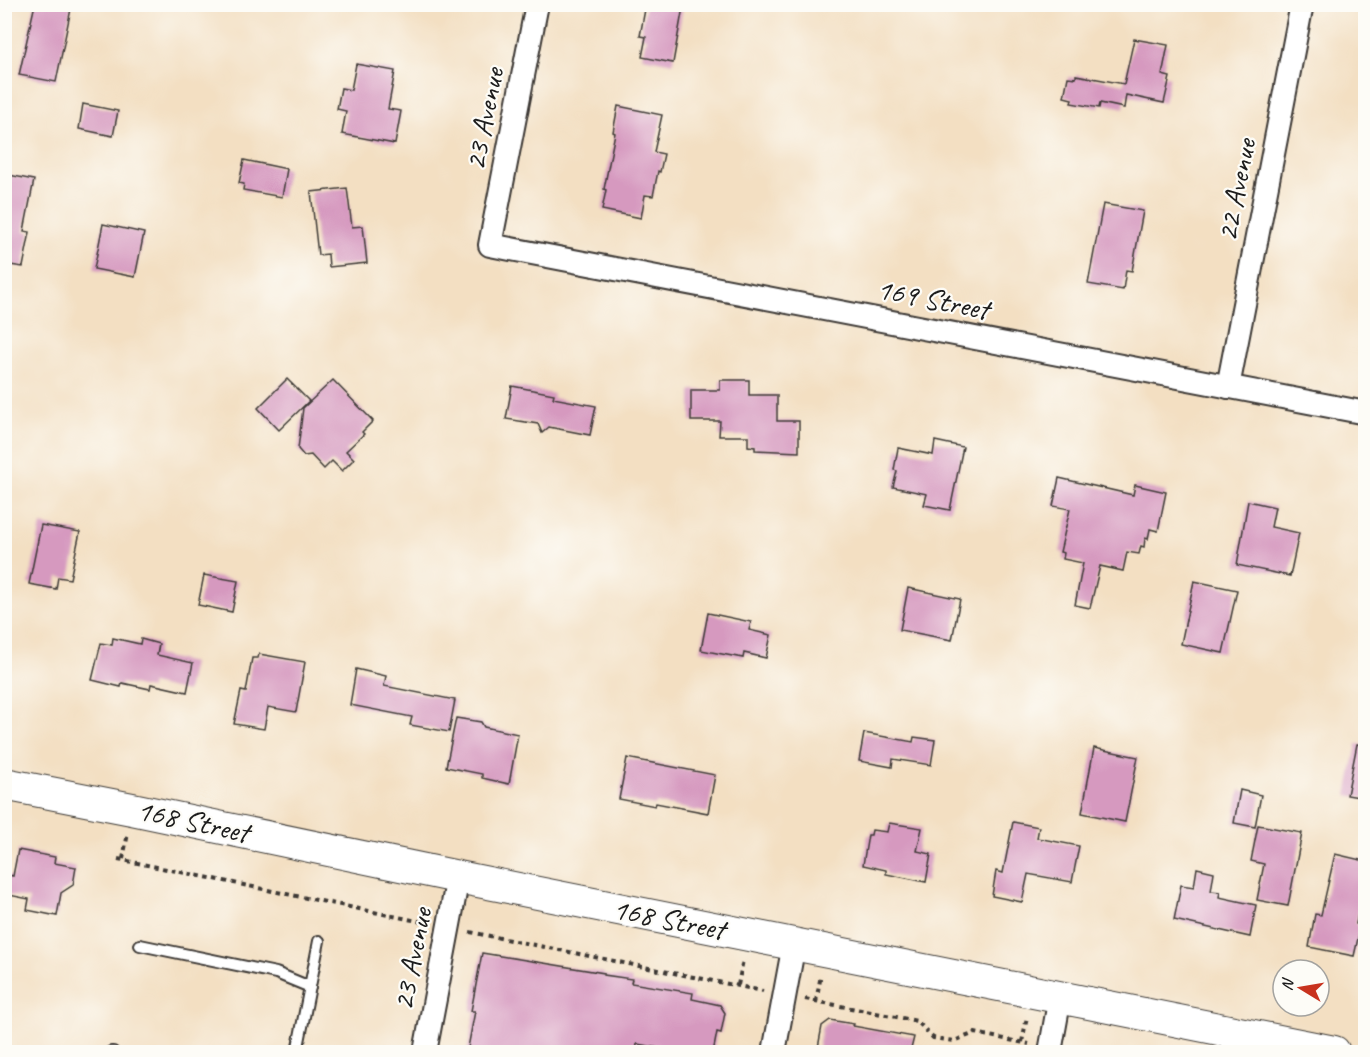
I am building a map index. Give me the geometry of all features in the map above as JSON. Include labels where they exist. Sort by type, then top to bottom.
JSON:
[{"type":"main road","name":"168 Street","points":[[4,784],[1334,1053]]},
{"type":"street","name":"23 Avenue","points":[[490,245],[537,4]]},
{"type":"street","name":"22 Avenue","points":[[1228,387],[1302,4]]},
{"type":"street","name":"169 Street","points":[[490,245],[1365,413]]},
{"type":"street","name":"23 Avenue","points":[[425,1053],[458,877]]},
{"type":"street","points":[[774,1053],[794,944]]},
{"type":"street","points":[[1042,1049],[1060,997]]},
{"type":"lane","points":[[297,1053],[319,941]]},
{"type":"lane","points":[[140,945],[276,973],[310,987]]},
{"type":"path","points":[[118,858],[430,923]]},
{"type":"path","points":[[469,932],[767,992]]},
{"type":"path","points":[[794,997],[917,1022],[933,1038],[954,1041],[975,1034],[1042,1049]]},
{"type":"building","points":[[35,4],[72,4],[56,82],[19,75]]},
{"type":"building","points":[[646,4],[669,4],[683,7],[673,63],[642,57],[646,37],[640,36]]},
{"type":"building","points":[[1134,39],[1168,45],[1162,75],[1170,77],[1164,103],[1126,95],[1124,108],[1100,103],[1099,108],[1071,103],[1072,99],[1064,97],[1068,77],[1076,78],[1076,75],[1124,84]]},
{"type":"building","points":[[356,64],[395,71],[388,109],[401,111],[395,144],[342,134],[346,111],[337,109],[341,88],[351,90]]},
{"type":"building","points":[[83,104],[118,111],[113,136],[79,129]]},
{"type":"building","points":[[618,106],[662,115],[654,152],[664,154],[653,196],[645,195],[641,218],[602,210]]},
{"type":"building","points":[[244,160],[287,169],[282,197],[243,190],[244,184],[239,183]]},
{"type":"building","points":[[4,174],[34,180],[24,231],[30,232],[23,267],[4,264]]},
{"type":"building","points":[[347,188],[352,227],[363,226],[367,263],[329,267],[328,254],[318,255],[311,192]]},
{"type":"building","points":[[1103,204],[1143,211],[1132,271],[1126,270],[1123,290],[1088,284]]},
{"type":"building","points":[[103,224],[144,233],[135,277],[94,269]]},
{"type":"building","points":[[287,379],[309,401],[279,430],[258,408]]},
{"type":"building","points":[[333,380],[373,421],[362,432],[364,434],[346,451],[354,459],[342,471],[332,461],[324,469],[311,455],[304,456],[298,449],[303,408]]},
{"type":"building","points":[[720,380],[749,380],[749,395],[777,395],[777,421],[799,421],[799,452],[755,450],[755,447],[748,446],[748,436],[719,436],[720,421],[691,421],[691,390],[720,390]]},
{"type":"building","points":[[512,386],[554,394],[553,398],[596,406],[590,435],[549,427],[542,433],[538,424],[506,419]]},
{"type":"building","points":[[935,441],[963,447],[950,510],[924,505],[927,494],[893,487],[897,471],[894,470],[898,448],[933,455]]},
{"type":"building","points":[[1059,478],[1133,495],[1135,485],[1166,492],[1158,531],[1150,529],[1148,539],[1145,538],[1144,547],[1141,546],[1139,554],[1127,552],[1123,571],[1100,566],[1090,608],[1075,605],[1083,563],[1063,559],[1064,553],[1060,552],[1070,509],[1053,506]]},
{"type":"building","points":[[1248,501],[1275,507],[1271,527],[1299,533],[1290,576],[1237,565]]},
{"type":"building","points":[[41,525],[80,532],[70,579],[58,577],[56,589],[29,584]]},
{"type":"building","points":[[204,575],[238,581],[232,612],[198,605]]},
{"type":"building","points":[[1194,581],[1237,590],[1223,653],[1181,644]]},
{"type":"building","points":[[908,588],[960,599],[952,640],[900,630]]},
{"type":"building","points":[[708,613],[751,622],[749,630],[771,635],[766,658],[744,653],[743,658],[701,650]]},
{"type":"building","points":[[113,638],[140,644],[141,639],[159,644],[157,655],[193,663],[187,692],[151,684],[150,689],[122,683],[121,687],[92,680],[101,643],[112,645]]},
{"type":"building","points":[[259,654],[305,662],[296,712],[268,707],[264,729],[234,724],[241,691],[246,692],[252,658],[258,658]]},
{"type":"building","points":[[356,669],[386,676],[384,686],[455,700],[449,732],[410,725],[412,717],[350,705]]},
{"type":"building","points":[[456,718],[481,722],[484,727],[518,734],[509,784],[482,778],[482,774],[446,767]]},
{"type":"building","points":[[864,733],[913,742],[914,737],[935,740],[931,765],[893,759],[892,767],[859,761]]},
{"type":"building","points":[[1357,744],[1365,745],[1365,798],[1347,795]]},
{"type":"building","points":[[1094,748],[1138,757],[1125,822],[1082,813]]},
{"type":"building","points":[[627,758],[715,775],[708,813],[619,799]]},
{"type":"building","points":[[1240,790],[1261,795],[1255,827],[1234,823]]},
{"type":"building","points":[[1013,822],[1039,827],[1037,838],[1079,846],[1072,882],[1028,874],[1022,902],[992,896],[996,871],[1003,873]]},
{"type":"building","points":[[889,823],[922,828],[917,851],[931,854],[926,882],[886,874],[886,870],[863,865],[868,835],[871,835],[872,830],[887,832]]},
{"type":"building","points":[[1258,825],[1302,833],[1288,906],[1257,900],[1264,864],[1251,861]]},
{"type":"building","points":[[18,850],[55,857],[54,863],[76,867],[73,885],[61,893],[57,916],[27,910],[29,899],[4,894],[4,874],[13,876]]},
{"type":"building","points":[[1335,854],[1365,861],[1365,879],[1356,924],[1361,925],[1354,956],[1309,947],[1315,914],[1321,915]]},
{"type":"building","points":[[1197,868],[1214,872],[1211,891],[1220,892],[1219,897],[1256,905],[1250,937],[1174,920],[1181,885],[1194,887]]},
{"type":"building","points":[[482,953],[604,973],[604,975],[632,979],[631,983],[693,993],[692,999],[720,1005],[725,1013],[721,1033],[717,1032],[713,1053],[685,1053],[637,1044],[636,1053],[467,1053],[475,1011],[471,1011]]},
{"type":"building","points":[[830,1020],[914,1037],[910,1053],[817,1053],[822,1026]]}]
